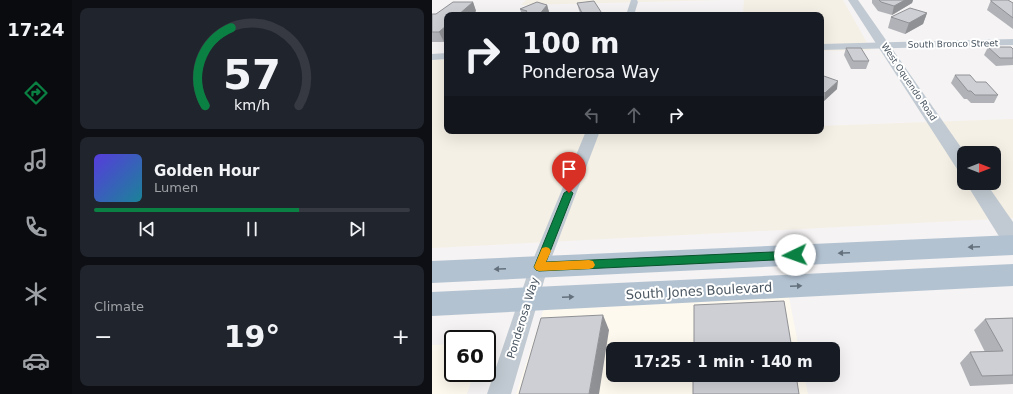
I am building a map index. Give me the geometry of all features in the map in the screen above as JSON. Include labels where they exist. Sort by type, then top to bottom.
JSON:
[{"type":"main road","points":[[432,272],[1013,245]]},
{"type":"main road","name":"South Jones Boulevard","points":[[432,304],[1013,276]]},
{"type":"street","name":"West Oquendo Road","points":[[853,0],[957,154]]},
{"type":"street","points":[[631,12],[634,2]]},
{"type":"street","name":"South Bronco Street","points":[[824,47],[1013,42]]},
{"type":"street","points":[[432,56],[444,56]]},
{"type":"street","name":"Ponderosa Way","points":[[499,394],[539,267],[592,134]]},
{"type":"street","points":[[981,190],[1013,240]]},
{"type":"shaded area","points":[[788,292],[798,342],[606,342],[606,382],[805,382],[808,394],[516,394],[544,308]]},
{"type":"shaded area","points":[[444,344],[444,382],[471,382],[467,394],[432,394],[432,345]]},
{"type":"sand","points":[[526,0],[722,0],[521,5]]},
{"type":"sand","points":[[744,0],[843,0],[871,50],[824,51],[824,12],[743,12]]},
{"type":"sand","points":[[444,59],[444,134],[824,134],[824,126],[1013,119],[1013,218],[432,248],[432,60]]},
{"type":"building","points":[[879,0],[905,0],[894,6]]},
{"type":"building","points":[[1008,0],[1013,3],[1013,18],[991,1]]},
{"type":"building","points":[[594,1],[601,12],[582,12],[577,3]]},
{"type":"building","points":[[453,2],[473,2],[461,12],[444,12],[444,28],[439,32],[432,32],[432,14],[436,14]]},
{"type":"building","points":[[537,2],[547,5],[541,12],[526,12],[527,11],[520,9]]},
{"type":"building","points":[[910,8],[927,13],[909,23],[891,17]]},
{"type":"building","points":[[988,47],[1011,47],[1013,49],[1013,58],[1000,58]]},
{"type":"building","points":[[846,48],[861,48],[869,61],[853,61]]},
{"type":"building","points":[[955,75],[970,75],[976,82],[986,82],[998,95],[975,95],[971,91],[968,91]]},
{"type":"building","points":[[824,76],[838,81],[825,93]]},
{"type":"building","points":[[784,301],[791,342],[694,342],[694,305]]},
{"type":"building","points":[[603,315],[589,394],[519,394],[541,318]]},
{"type":"building","points":[[1013,318],[1013,375],[982,376],[970,352],[1003,351],[985,319]]},
{"type":"building","points":[[693,382],[797,382],[799,394],[693,394]]},
{"type":"slow traffic","points":[[546,251],[539,267],[589,265]]},
{"type":"route","points":[[569,193],[539,267],[795,255]]}]
